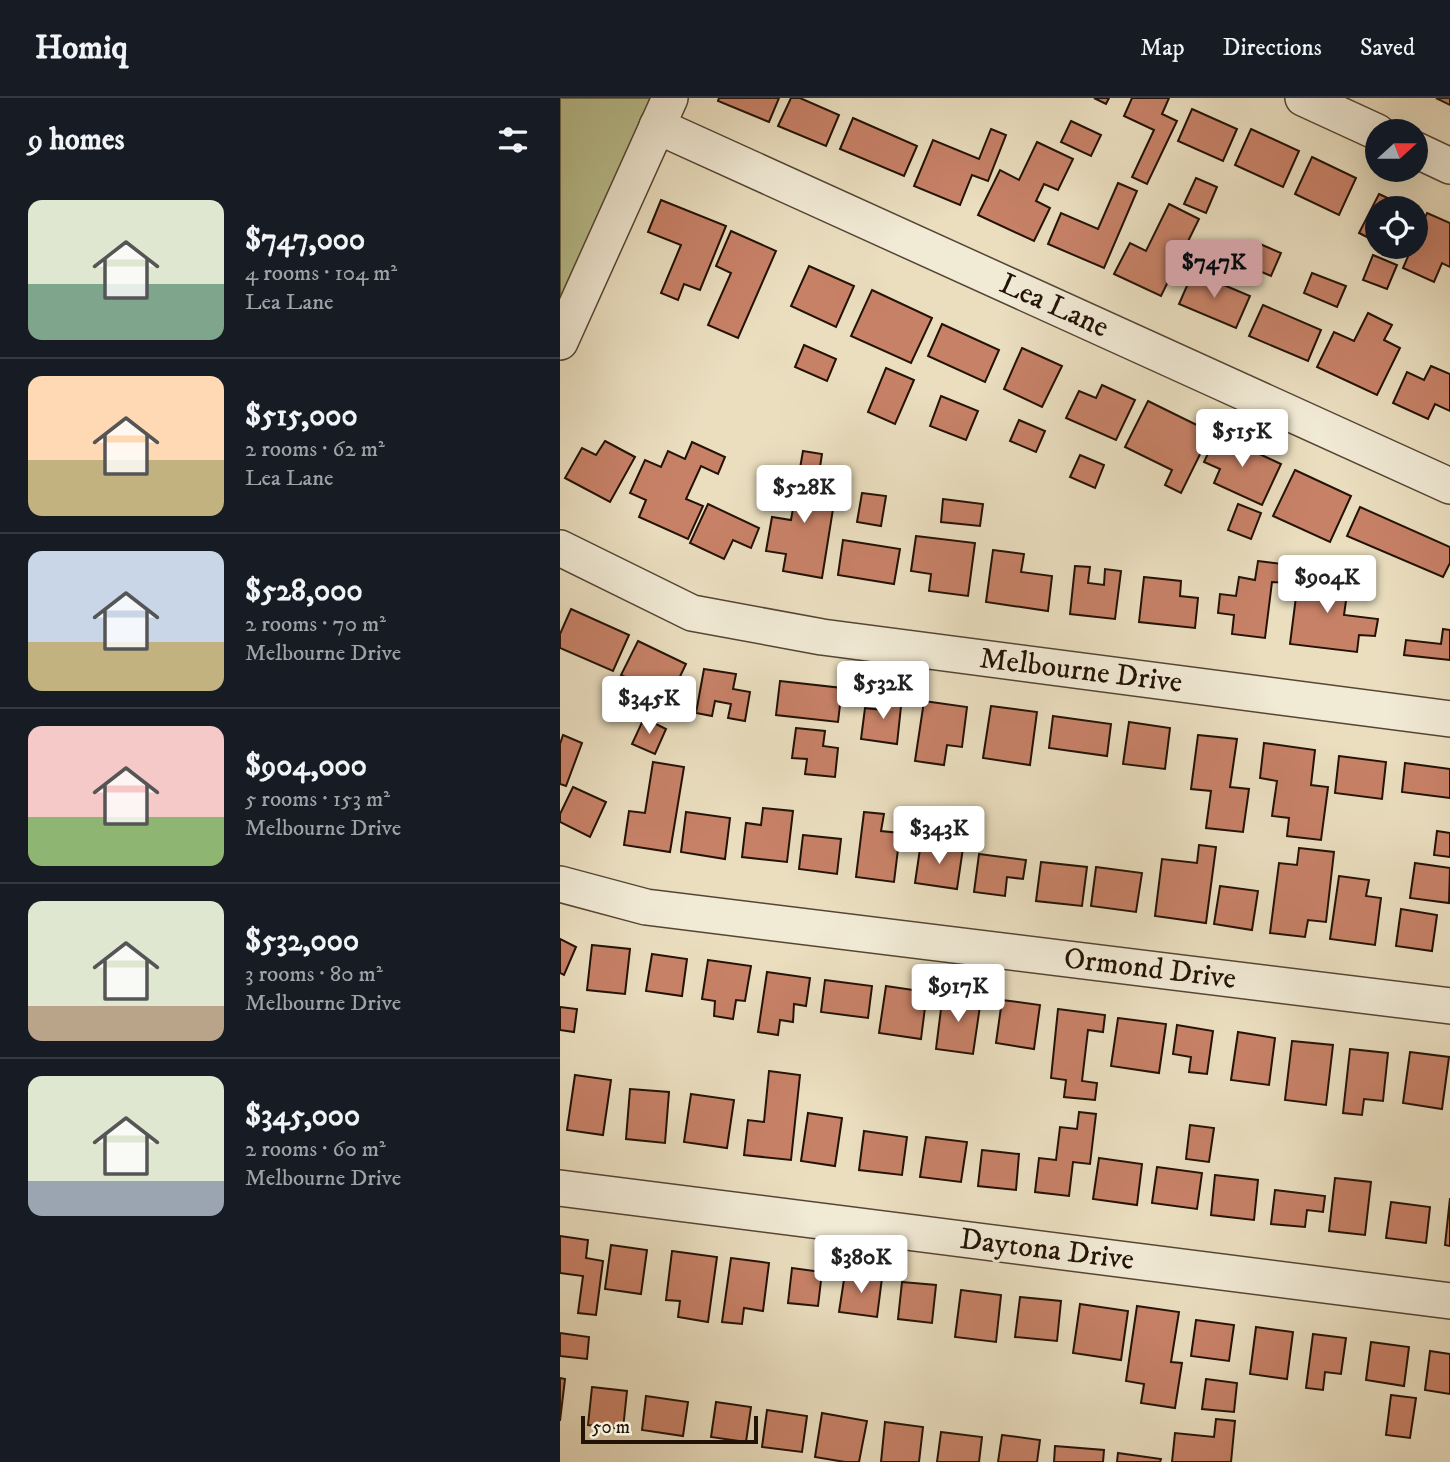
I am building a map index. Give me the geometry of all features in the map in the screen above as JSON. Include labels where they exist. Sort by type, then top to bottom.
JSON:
[{"type":"street","points":[[1303,98],[1365,126]]},
{"type":"street","points":[[560,342],[664,112]]},
{"type":"street","name":"Lea Lane","points":[[664,112],[1450,486]]},
{"type":"street","points":[[1428,156],[1450,166]]},
{"type":"street","name":"Melbourne Drive","points":[[560,548],[692,613],[822,637],[1450,719]]},
{"type":"street","name":"Ormond Drive","points":[[560,884],[646,906],[1450,1006]]},
{"type":"street","name":"Daytona Drive","points":[[560,1188],[1450,1301]]},
{"type":"green space","points":[[560,98],[654,98],[560,307]]},
{"type":"building","points":[[719,98],[779,98],[769,122],[718,101]]},
{"type":"building","points":[[791,98],[800,98],[839,115],[826,146],[778,126]]},
{"type":"building","points":[[1094,98],[1109,98],[1106,104]]},
{"type":"building","points":[[1132,98],[1169,98],[1162,114],[1177,121],[1147,184],[1132,177],[1154,130],[1124,116]]},
{"type":"building","points":[[1436,98],[1450,98],[1450,105]]},
{"type":"building","points":[[1192,109],[1237,129],[1223,161],[1178,141]]},
{"type":"building","points":[[853,118],[917,146],[904,176],[840,149]]},
{"type":"building","points":[[1071,121],[1101,135],[1091,156],[1061,142]]},
{"type":"building","points":[[991,129],[1006,135],[988,181],[972,175],[960,205],[914,186],[933,140],[979,159]]},
{"type":"building","points":[[1251,129],[1299,151],[1283,187],[1235,165]]},
{"type":"building","points":[[1037,142],[1073,159],[1058,190],[1044,184],[1036,201],[1050,208],[1034,241],[978,215],[1000,170],[1019,180]]},
{"type":"building","points":[[1312,157],[1356,178],[1339,215],[1295,194]]},
{"type":"building","points":[[1196,178],[1217,187],[1206,213],[1184,204]]},
{"type":"building","points":[[1118,183],[1137,191],[1104,268],[1048,244],[1061,213],[1098,229]]},
{"type":"building","points":[[661,200],[726,226],[700,290],[684,284],[678,300],[661,293],[681,245],[648,232]]},
{"type":"building","points":[[1169,204],[1199,219],[1161,296],[1114,274],[1130,243],[1146,251]]},
{"type":"building","points":[[1428,213],[1450,223],[1450,267],[1442,263],[1434,282],[1403,268],[1407,259],[1428,259]]},
{"type":"building","points":[[1365,221],[1365,236],[1359,233]]},
{"type":"building","points":[[731,231],[776,251],[738,338],[708,325],[731,273],[716,266]]},
{"type":"building","points":[[1255,242],[1281,253],[1271,276],[1245,265]]},
{"type":"building","points":[[1371,259],[1383,259],[1397,265],[1387,289],[1363,280]]},
{"type":"building","points":[[809,266],[854,286],[836,327],[791,306]]},
{"type":"building","points":[[1193,272],[1250,296],[1236,328],[1179,304]]},
{"type":"building","points":[[1312,273],[1346,286],[1337,307],[1304,293]]},
{"type":"building","points":[[872,290],[932,318],[911,363],[851,336]]},
{"type":"building","points":[[1263,305],[1321,330],[1308,361],[1249,336]]},
{"type":"building","points":[[1368,313],[1392,325],[1384,340],[1400,348],[1377,395],[1317,367],[1334,332],[1354,341]]},
{"type":"building","points":[[942,324],[999,350],[985,382],[928,356]]},
{"type":"building","points":[[804,345],[836,359],[827,381],[795,367]]},
{"type":"building","points":[[1022,348],[1062,366],[1042,407],[1004,389]]},
{"type":"building","points":[[1431,366],[1450,374],[1450,411],[1435,404],[1428,419],[1393,403],[1407,372],[1424,380]]},
{"type":"building","points":[[886,368],[914,380],[895,424],[868,412]]},
{"type":"building","points":[[1102,385],[1135,400],[1116,440],[1066,418],[1079,391],[1096,398]]},
{"type":"building","points":[[941,396],[978,411],[966,440],[930,426]]},
{"type":"building","points":[[1148,401],[1211,432],[1181,493],[1165,485],[1172,470],[1125,447]]},
{"type":"building","points":[[1019,420],[1045,431],[1036,452],[1010,441]]},
{"type":"building","points":[[1217,434],[1281,464],[1262,505],[1214,483],[1220,469],[1204,462]]},
{"type":"building","points":[[605,441],[635,457],[610,502],[565,478],[582,448],[596,455]]},
{"type":"building","points":[[692,442],[725,457],[718,474],[701,466],[686,499],[703,506],[688,539],[639,517],[646,500],[630,493],[645,460],[661,467],[668,451],[685,459]]},
{"type":"building","points":[[803,451],[822,454],[814,506],[833,509],[822,578],[783,571],[786,554],[766,551],[772,517],[791,520]]},
{"type":"building","points":[[1080,455],[1104,465],[1095,488],[1070,477]]},
{"type":"building","points":[[1295,470],[1351,496],[1330,542],[1273,516]]},
{"type":"building","points":[[862,493],[886,496],[881,526],[857,522]]},
{"type":"building","points":[[943,499],[983,504],[980,526],[941,522]]},
{"type":"building","points":[[708,504],[759,528],[751,548],[733,540],[724,559],[690,543]]},
{"type":"building","points":[[1238,504],[1261,513],[1251,539],[1228,530]]},
{"type":"building","points":[[1360,507],[1450,547],[1450,563],[1443,577],[1347,536]]},
{"type":"building","points":[[916,536],[975,543],[968,596],[929,591],[931,574],[911,571]]},
{"type":"building","points":[[843,540],[900,549],[894,584],[838,575]]},
{"type":"building","points":[[993,550],[1024,554],[1021,572],[1052,576],[1048,611],[986,602]]},
{"type":"building","points":[[1258,561],[1291,565],[1289,583],[1272,582],[1265,638],[1232,634],[1234,615],[1218,613],[1220,594],[1236,596],[1239,577],[1255,580]]},
{"type":"building","points":[[1075,566],[1090,567],[1088,583],[1104,585],[1105,569],[1121,571],[1115,619],[1070,614]]},
{"type":"building","points":[[1299,573],[1349,579],[1344,615],[1378,619],[1375,636],[1359,635],[1357,652],[1290,644]]},
{"type":"building","points":[[1144,577],[1181,581],[1180,596],[1198,598],[1195,628],[1139,622]]},
{"type":"building","points":[[571,609],[629,635],[613,671],[560,648],[560,634]]},
{"type":"building","points":[[1443,629],[1450,630],[1450,660],[1404,655],[1406,640],[1441,644]]},
{"type":"building","points":[[638,641],[686,664],[661,716],[628,701],[637,683],[621,675]]},
{"type":"building","points":[[704,669],[736,674],[733,689],[750,692],[745,721],[728,718],[731,704],[715,701],[712,716],[696,713]]},
{"type":"building","points":[[780,681],[842,688],[838,722],[776,715]]},
{"type":"building","points":[[884,695],[902,697],[897,744],[861,739],[865,708],[882,710]]},
{"type":"building","points":[[924,701],[967,707],[962,747],[947,745],[944,765],[915,761]]},
{"type":"building","points":[[991,706],[1037,712],[1030,765],[983,758]]},
{"type":"building","points":[[1053,716],[1111,724],[1107,756],[1049,748]]},
{"type":"building","points":[[644,718],[666,729],[655,754],[632,744]]},
{"type":"building","points":[[1129,722],[1170,728],[1165,769],[1123,764]]},
{"type":"building","points":[[796,728],[825,731],[823,746],[838,748],[835,777],[805,774],[807,759],[792,758]]},
{"type":"building","points":[[563,735],[582,743],[566,786],[560,784],[560,744]]},
{"type":"building","points":[[1198,735],[1237,739],[1230,787],[1249,789],[1243,832],[1206,828],[1211,791],[1191,789]]},
{"type":"building","points":[[1264,743],[1315,750],[1311,785],[1328,787],[1321,840],[1287,836],[1289,818],[1272,816],[1277,781],[1260,778]]},
{"type":"building","points":[[1339,756],[1386,762],[1382,799],[1335,793]]},
{"type":"building","points":[[653,762],[684,767],[670,852],[624,845],[629,811],[645,813]]},
{"type":"building","points":[[1405,763],[1450,769],[1450,798],[1402,792]]},
{"type":"building","points":[[573,787],[606,802],[590,837],[560,822],[560,814]]},
{"type":"building","points":[[763,808],[793,811],[787,862],[742,857],[746,823],[761,825]]},
{"type":"building","points":[[686,812],[730,818],[725,859],[681,852]]},
{"type":"building","points":[[864,812],[884,814],[881,831],[900,833],[894,882],[856,877]]},
{"type":"building","points":[[1437,831],[1450,833],[1450,857],[1434,855]]},
{"type":"building","points":[[803,835],[841,839],[837,874],[799,869]]},
{"type":"building","points":[[921,842],[963,848],[957,889],[915,883]]},
{"type":"building","points":[[1199,845],[1216,847],[1206,923],[1155,916],[1162,859],[1197,863]]},
{"type":"building","points":[[1299,848],[1334,852],[1326,922],[1308,920],[1305,937],[1270,933],[1279,863],[1297,865]]},
{"type":"building","points":[[979,854],[1026,860],[1023,879],[1007,877],[1005,896],[974,892]]},
{"type":"building","points":[[1041,862],[1087,867],[1082,906],[1036,901]]},
{"type":"building","points":[[1415,863],[1450,868],[1449,903],[1410,898]]},
{"type":"building","points":[[1096,867],[1142,873],[1136,912],[1091,906]]},
{"type":"building","points":[[1339,876],[1369,880],[1366,896],[1381,898],[1375,945],[1330,939]]},
{"type":"building","points":[[1220,886],[1258,891],[1252,930],[1214,924]]},
{"type":"building","points":[[1401,909],[1437,915],[1432,951],[1396,946]]},
{"type":"building","points":[[560,939],[576,947],[564,975],[560,973]]},
{"type":"building","points":[[592,945],[630,949],[625,994],[587,990]]},
{"type":"building","points":[[652,954],[687,959],[682,996],[646,991]]},
{"type":"building","points":[[708,960],[751,966],[745,1001],[736,1000],[733,1019],[714,1016],[715,1001],[702,999]]},
{"type":"building","points":[[767,972],[810,978],[806,1006],[794,1004],[793,1022],[780,1020],[778,1035],[758,1032]]},
{"type":"building","points":[[825,980],[872,986],[868,1018],[821,1012]]},
{"type":"building","points":[[886,986],[927,992],[921,1039],[879,1033]]},
{"type":"building","points":[[943,993],[981,999],[973,1054],[936,1049]]},
{"type":"building","points":[[1002,1000],[1040,1005],[1034,1049],[996,1043]]},
{"type":"building","points":[[560,1007],[577,1009],[574,1032],[560,1030]]},
{"type":"building","points":[[1058,1009],[1105,1015],[1103,1032],[1088,1030],[1082,1081],[1097,1083],[1095,1100],[1064,1097],[1066,1080],[1051,1078]]},
{"type":"building","points":[[1118,1018],[1166,1024],[1159,1073],[1111,1066]]},
{"type":"building","points":[[1177,1025],[1213,1031],[1207,1074],[1189,1072],[1191,1057],[1173,1054]]},
{"type":"building","points":[[1238,1032],[1275,1038],[1269,1085],[1231,1080]]},
{"type":"building","points":[[1292,1041],[1333,1045],[1326,1105],[1285,1100]]},
{"type":"building","points":[[1350,1049],[1388,1053],[1383,1101],[1364,1099],[1362,1115],[1343,1113]]},
{"type":"building","points":[[1410,1052],[1449,1057],[1442,1109],[1403,1103]]},
{"type":"building","points":[[769,1071],[800,1075],[791,1160],[744,1155],[748,1120],[764,1122]]},
{"type":"building","points":[[575,1075],[611,1080],[603,1135],[567,1130]]},
{"type":"building","points":[[630,1089],[669,1092],[665,1143],[626,1139]]},
{"type":"building","points":[[691,1094],[734,1100],[727,1148],[684,1142]]},
{"type":"building","points":[[1079,1112],[1096,1114],[1090,1164],[1073,1162],[1069,1196],[1035,1192],[1039,1158],[1056,1160],[1060,1127],[1077,1129]]},
{"type":"building","points":[[808,1113],[842,1118],[835,1166],[801,1161]]},
{"type":"building","points":[[1190,1125],[1214,1128],[1209,1162],[1186,1159]]},
{"type":"building","points":[[864,1131],[907,1137],[902,1175],[859,1170]]},
{"type":"building","points":[[926,1137],[967,1142],[961,1182],[920,1177]]},
{"type":"building","points":[[982,1150],[1019,1154],[1016,1190],[978,1186]]},
{"type":"building","points":[[1099,1158],[1142,1164],[1137,1205],[1093,1199]]},
{"type":"building","points":[[1157,1167],[1202,1173],[1197,1209],[1152,1203]]},
{"type":"building","points":[[1215,1175],[1258,1180],[1254,1220],[1211,1215]]},
{"type":"building","points":[[1335,1178],[1371,1182],[1365,1235],[1329,1231]]},
{"type":"building","points":[[1275,1190],[1325,1196],[1323,1212],[1307,1210],[1305,1227],[1271,1224]]},
{"type":"building","points":[[1450,1198],[1450,1246],[1445,1245]]},
{"type":"building","points":[[1391,1202],[1430,1207],[1426,1243],[1386,1238]]},
{"type":"building","points":[[560,1236],[588,1240],[586,1258],[603,1261],[596,1315],[578,1313],[583,1276],[560,1273]]},
{"type":"building","points":[[611,1245],[647,1250],[641,1294],[605,1289]]},
{"type":"building","points":[[672,1251],[717,1257],[708,1322],[678,1317],[680,1301],[666,1300]]},
{"type":"building","points":[[731,1258],[769,1263],[763,1311],[744,1308],[742,1324],[722,1322]]},
{"type":"building","points":[[792,1268],[822,1272],[818,1306],[788,1303]]},
{"type":"building","points":[[845,1273],[882,1278],[877,1317],[839,1312]]},
{"type":"building","points":[[902,1282],[936,1285],[932,1323],[898,1319]]},
{"type":"building","points":[[961,1290],[1001,1295],[996,1342],[955,1337]]},
{"type":"building","points":[[1020,1297],[1061,1301],[1057,1341],[1015,1337]]},
{"type":"building","points":[[1080,1304],[1128,1311],[1121,1360],[1073,1353]]},
{"type":"building","points":[[1137,1306],[1179,1312],[1171,1362],[1182,1363],[1175,1408],[1141,1403],[1144,1384],[1126,1381]]},
{"type":"building","points":[[1196,1320],[1234,1325],[1229,1361],[1191,1356]]},
{"type":"building","points":[[1256,1327],[1293,1332],[1287,1379],[1250,1374]]},
{"type":"building","points":[[560,1333],[589,1337],[587,1359],[560,1356]]},
{"type":"building","points":[[1313,1334],[1346,1338],[1341,1374],[1325,1372],[1323,1390],[1306,1388]]},
{"type":"building","points":[[1371,1342],[1409,1347],[1404,1386],[1366,1380]]},
{"type":"building","points":[[1430,1351],[1450,1354],[1450,1394],[1425,1390]]},
{"type":"building","points":[[560,1378],[565,1379],[560,1421]]},
{"type":"building","points":[[1206,1379],[1237,1383],[1234,1412],[1202,1409]]},
{"type":"building","points":[[592,1387],[627,1391],[623,1429],[588,1425]]},
{"type":"building","points":[[1391,1395],[1416,1398],[1410,1438],[1386,1435]]},
{"type":"building","points":[[646,1396],[688,1402],[683,1436],[642,1430]]},
{"type":"building","points":[[716,1402],[751,1407],[746,1442],[711,1437]]},
{"type":"building","points":[[767,1410],[807,1416],[802,1452],[762,1447]]},
{"type":"building","points":[[822,1413],[867,1421],[859,1462],[815,1457]]},
{"type":"building","points":[[1216,1419],[1235,1421],[1231,1462],[1172,1462],[1175,1433],[1214,1437]]},
{"type":"building","points":[[885,1422],[923,1427],[919,1462],[881,1462]]},
{"type":"building","points":[[941,1432],[982,1437],[979,1462],[937,1462]]},
{"type":"building","points":[[1002,1435],[1040,1440],[1037,1462],[998,1462]]},
{"type":"building","points":[[1055,1446],[1104,1450],[1103,1462],[1054,1462]]},
{"type":"building","points":[[1118,1453],[1161,1459],[1160,1462],[1117,1462]]}]
